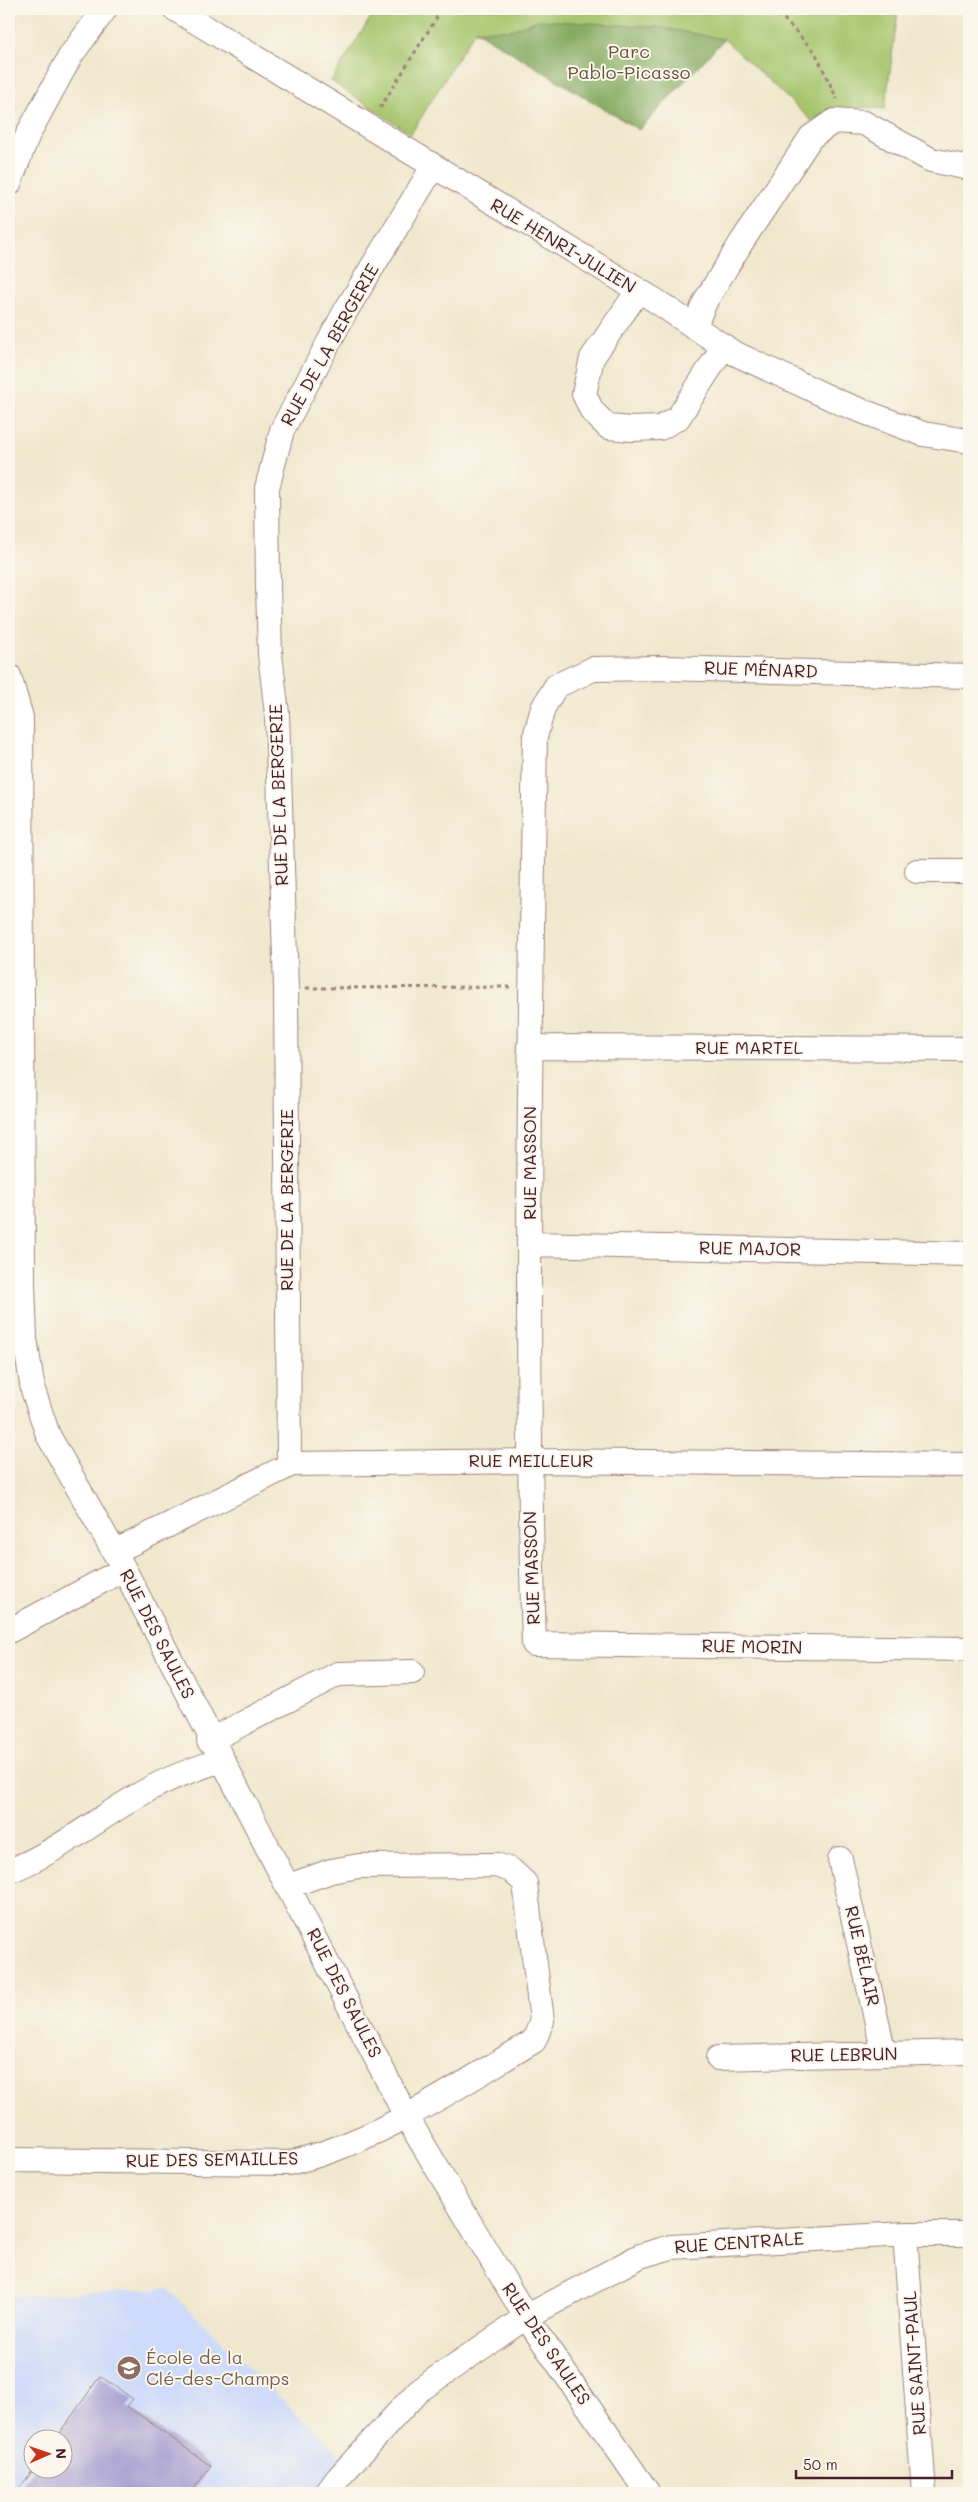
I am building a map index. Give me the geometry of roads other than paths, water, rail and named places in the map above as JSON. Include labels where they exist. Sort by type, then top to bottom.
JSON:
[{"type":"street","points":[[9,184],[28,134],[71,55],[105,9]]},
{"type":"street","name":"RUE HENRI-JULIEN","points":[[175,9],[638,291],[724,346],[841,403],[923,434],[969,441]]},
{"type":"street","points":[[694,326],[706,300],[741,243],[811,137],[834,122],[864,123],[931,160],[969,168]]},
{"type":"street","name":"RUE DE LA BERGERIE","points":[[289,1465],[286,988],[277,714],[270,654],[267,488],[282,430],[345,312],[433,167]]},
{"type":"street","points":[[638,291],[592,358],[584,394],[592,412],[608,427],[632,429],[660,428],[678,418],[724,346]]},
{"type":"street","name":"RUE MÉNARD","points":[[556,686],[593,669],[662,668],[969,676]]},
{"type":"street","name":"RUE DES SAULES","points":[[9,676],[15,718],[16,1285],[33,1390],[48,1435],[119,1560],[214,1747],[289,1886],[406,2116],[526,2317],[648,2493]]},
{"type":"street","name":"RUE MASSON","points":[[534,1644],[529,1461],[529,1047],[535,736],[543,708],[556,686]]},
{"type":"street","points":[[917,871],[969,871]]},
{"type":"street","name":"RUE MARTEL","points":[[529,1047],[969,1049]]},
{"type":"street","name":"RUE MAJOR","points":[[530,1244],[969,1254]]},
{"type":"street","name":"RUE MEILLEUR","points":[[9,1631],[119,1560],[289,1465],[529,1461],[969,1465]]},
{"type":"street","name":"RUE MORIN","points":[[534,1644],[969,1650]]},
{"type":"street","points":[[9,1871],[34,1861],[145,1791],[187,1772],[214,1747],[338,1674],[412,1672]]},
{"type":"street","name":"RUE BÉLAIR","points":[[840,1859],[884,2054]]},
{"type":"street","name":"RUE DES SEMAILLES","points":[[9,2160],[288,2163],[318,2156],[406,2116],[534,2041],[542,2021],[525,1883],[511,1870],[496,1865],[369,1866],[332,1871],[289,1886]]},
{"type":"street","name":"RUE LEBRUN","points":[[718,2058],[969,2052]]},
{"type":"street","name":"RUE CENTRALE","points":[[327,2493],[418,2391],[526,2317],[640,2256],[671,2247],[905,2234],[969,2234]]},
{"type":"street","name":"RUE SAINT-PAUL","points":[[905,2234],[924,2493]]},
{"type":"place","name":"École de la Clé-des-Champs","points":[[129,2368]]},
{"type":"park label","name":"Parc Pablo-Picasso","points":[[629,62]]}]
